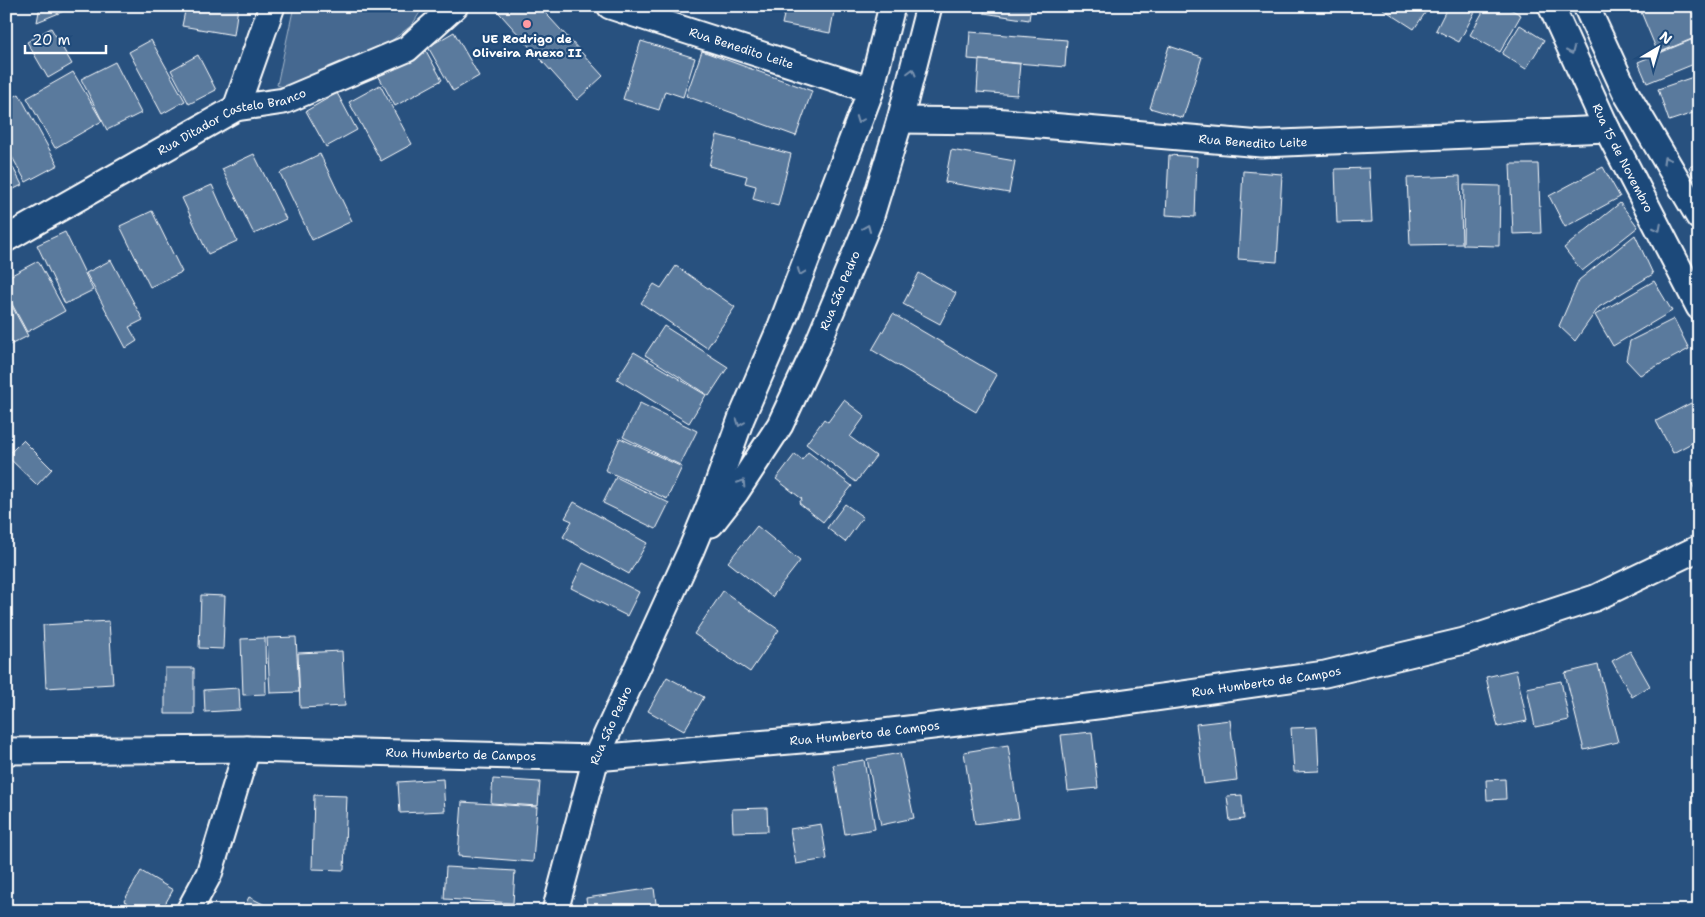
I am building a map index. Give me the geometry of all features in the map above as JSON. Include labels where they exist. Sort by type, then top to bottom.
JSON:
[{"type":"street","points":[[236,108],[272,6]]},
{"type":"street","name":"Rua Ditador Castelo Branco","points":[[6,239],[236,108],[284,101],[407,49],[455,6]]},
{"type":"street","name":"Rua Benedito Leite","points":[[610,6],[871,90]]},
{"type":"street","name":"Rua São Pedro","points":[[555,911],[596,758],[691,550],[713,497],[741,419],[781,326],[871,90],[892,6]]},
{"type":"street","name":"Rua São Pedro","points":[[691,550],[736,492],[780,425],[815,350],[870,219],[900,120],[929,6]]},
{"type":"street","name":"Rua 15 de Novembro","points":[[1551,6],[1607,129],[1699,307]]},
{"type":"street","points":[[1586,6],[1626,93],[1699,218]]},
{"type":"street","name":"Rua Benedito Leite","points":[[900,120],[993,121],[1261,144],[1607,129]]},
{"type":"street","name":"Rua Humberto de Campos","points":[[6,751],[247,749],[596,758],[869,734],[1105,705],[1325,674],[1464,641],[1595,598],[1699,548]]},
{"type":"street","points":[[188,911],[209,874],[247,749]]},
{"type":"shaded area","points":[[294,6],[424,6],[412,25],[378,51],[286,88],[277,85]]},
{"type":"building","points":[[40,6],[65,6],[64,11],[37,22]]},
{"type":"building","points":[[186,6],[238,7],[234,35],[182,26]]},
{"type":"building","points":[[493,6],[539,6],[603,76],[577,100]]},
{"type":"building","points":[[786,6],[835,6],[830,33],[782,24]]},
{"type":"building","points":[[985,6],[1031,6],[1029,20],[984,13]]},
{"type":"building","points":[[1385,6],[1430,6],[1414,29],[1383,9]]},
{"type":"building","points":[[1448,6],[1478,6],[1459,42],[1436,30]]},
{"type":"building","points":[[1486,6],[1505,6],[1521,15],[1500,52],[1470,35]]},
{"type":"building","points":[[1654,6],[1699,6],[1699,36],[1658,53],[1641,12]]},
{"type":"building","points":[[1520,25],[1544,40],[1526,69],[1502,54]]},
{"type":"building","points":[[51,28],[72,64],[48,78],[27,42]]},
{"type":"building","points":[[454,32],[479,76],[453,91],[428,47]]},
{"type":"building","points":[[970,32],[1067,40],[1065,67],[968,59]]},
{"type":"building","points":[[151,40],[185,101],[162,114],[129,52]]},
{"type":"building","points":[[1691,40],[1699,62],[1647,83],[1638,62]]},
{"type":"building","points":[[641,41],[695,58],[683,97],[665,91],[659,110],[623,99]]},
{"type":"building","points":[[1169,46],[1202,57],[1183,118],[1150,108]]},
{"type":"building","points":[[425,49],[442,80],[395,106],[378,75]]},
{"type":"building","points":[[702,51],[812,91],[796,136],[686,96]]},
{"type":"building","points":[[198,55],[216,90],[189,104],[171,70]]},
{"type":"building","points":[[979,60],[1020,64],[1017,95],[977,92]]},
{"type":"building","points":[[115,62],[141,113],[107,130],[81,79]]},
{"type":"building","points":[[73,72],[102,121],[55,148],[27,98]]},
{"type":"building","points":[[1699,75],[1699,111],[1669,121],[1658,89]]},
{"type":"building","points":[[380,85],[412,144],[381,161],[349,102]]},
{"type":"building","points":[[337,93],[357,130],[326,147],[306,111]]},
{"type":"building","points":[[19,94],[58,165],[26,182],[6,146],[6,101]]},
{"type":"building","points":[[717,135],[791,154],[778,206],[753,199],[756,186],[745,183],[747,176],[709,166]]},
{"type":"building","points":[[951,150],[1015,161],[1009,193],[945,182]]},
{"type":"building","points":[[6,154],[22,185],[6,193]]},
{"type":"building","points":[[254,154],[286,219],[254,234],[222,169]]},
{"type":"building","points":[[320,154],[352,221],[312,240],[280,173]]},
{"type":"building","points":[[1169,155],[1197,157],[1195,217],[1166,215]]},
{"type":"building","points":[[1699,163],[1699,190],[1689,167]]},
{"type":"building","points":[[1510,164],[1538,164],[1541,233],[1513,234]]},
{"type":"building","points":[[1603,167],[1620,197],[1565,227],[1549,196]]},
{"type":"building","points":[[1369,168],[1372,222],[1337,223],[1335,169]]},
{"type":"building","points":[[1243,171],[1282,174],[1277,262],[1238,259]]},
{"type":"building","points":[[1460,176],[1462,244],[1410,245],[1407,178]]},
{"type":"building","points":[[212,185],[237,241],[208,254],[182,198]]},
{"type":"building","points":[[1464,185],[1500,186],[1499,246],[1463,245]]},
{"type":"building","points":[[1620,203],[1638,227],[1582,271],[1564,248]]},
{"type":"building","points":[[152,211],[182,272],[150,287],[120,226]]},
{"type":"building","points":[[65,232],[93,290],[65,304],[37,245]]},
{"type":"building","points":[[1635,235],[1653,274],[1599,307],[1575,341],[1559,326],[1579,280]]},
{"type":"building","points":[[111,260],[143,320],[129,327],[137,341],[126,348],[86,273]]},
{"type":"building","points":[[38,261],[65,311],[27,332],[6,293],[6,278]]},
{"type":"building","points":[[676,266],[735,307],[707,348],[641,303],[654,284],[661,288]]},
{"type":"building","points":[[919,273],[956,293],[940,324],[903,304]]},
{"type":"building","points":[[1654,281],[1672,311],[1613,346],[1595,315]]},
{"type":"building","points":[[6,295],[28,336],[6,347]]},
{"type":"building","points":[[893,314],[997,375],[976,412],[872,350]]},
{"type":"building","points":[[1674,319],[1689,349],[1640,375],[1626,360],[1630,341]]},
{"type":"building","points":[[664,326],[728,367],[709,396],[645,355]]},
{"type":"building","points":[[634,352],[706,395],[689,423],[617,379]]},
{"type":"building","points":[[844,400],[865,416],[850,437],[876,456],[856,482],[806,444],[824,419],[828,422]]},
{"type":"building","points":[[640,403],[697,431],[680,465],[623,437]]},
{"type":"building","points":[[1691,403],[1699,416],[1699,439],[1673,453],[1656,421]]},
{"type":"building","points":[[620,438],[682,467],[667,499],[605,470]]},
{"type":"building","points":[[23,440],[52,469],[37,485],[7,456]]},
{"type":"building","points":[[808,452],[852,486],[823,522],[799,503],[802,499],[776,479],[795,454],[802,460]]},
{"type":"building","points":[[616,477],[669,503],[656,529],[603,503]]},
{"type":"building","points":[[1699,478],[1699,497],[1691,482]]},
{"type":"building","points":[[574,502],[647,543],[629,574],[563,537],[572,521],[565,518]]},
{"type":"building","points":[[845,504],[863,517],[845,542],[827,528]]},
{"type":"building","points":[[757,526],[800,561],[772,597],[728,562]]},
{"type":"building","points":[[583,563],[639,592],[627,616],[571,588]]},
{"type":"building","points":[[723,591],[779,630],[750,672],[694,634]]},
{"type":"building","points":[[201,595],[225,596],[223,649],[199,648]]},
{"type":"building","points":[[109,621],[113,684],[46,688],[43,625]]},
{"type":"building","points":[[296,637],[299,692],[270,693],[267,638]]},
{"type":"building","points":[[265,638],[266,694],[243,695],[241,639]]},
{"type":"building","points":[[342,651],[345,706],[300,708],[298,653]]},
{"type":"building","points":[[1630,651],[1650,686],[1632,697],[1612,661]]},
{"type":"building","points":[[1598,665],[1618,742],[1584,750],[1565,673]]},
{"type":"building","points":[[165,668],[194,668],[194,714],[165,714]]},
{"type":"building","points":[[1516,670],[1527,721],[1498,727],[1486,677]]},
{"type":"building","points":[[667,677],[704,697],[684,731],[648,711]]},
{"type":"building","points":[[1561,681],[1569,720],[1535,727],[1527,688]]},
{"type":"building","points":[[239,688],[240,710],[205,712],[204,690]]},
{"type":"building","points":[[1230,720],[1237,780],[1204,784],[1196,724]]},
{"type":"building","points":[[1317,727],[1319,771],[1294,772],[1291,728]]},
{"type":"building","points":[[1092,732],[1098,788],[1068,791],[1061,735]]},
{"type":"building","points":[[1008,745],[1019,818],[975,824],[964,752]]},
{"type":"building","points":[[900,753],[914,818],[881,825],[867,759]]},
{"type":"building","points":[[864,760],[875,829],[845,834],[833,765]]},
{"type":"building","points":[[443,779],[445,811],[400,813],[398,782]]},
{"type":"building","points":[[493,779],[540,782],[538,806],[491,803]]},
{"type":"building","points":[[1505,779],[1506,799],[1487,800],[1486,780]]},
{"type":"building","points":[[314,795],[347,796],[344,870],[312,869]]},
{"type":"building","points":[[1242,795],[1244,819],[1230,821],[1227,796]]},
{"type":"building","points":[[462,802],[537,807],[533,862],[458,856]]},
{"type":"building","points":[[767,808],[768,831],[733,832],[732,809]]},
{"type":"building","points":[[821,824],[827,859],[796,864],[790,829]]},
{"type":"building","points":[[446,867],[515,871],[513,903],[444,899]]},
{"type":"building","points":[[141,871],[173,890],[161,911],[141,911],[124,901]]},
{"type":"building","points":[[654,888],[657,911],[588,911],[586,898]]},
{"type":"building","points":[[249,897],[277,911],[242,911]]},
{"type":"place","name":"UE Rodrigo de Oliveira Anexo II","points":[[527,24]]}]
